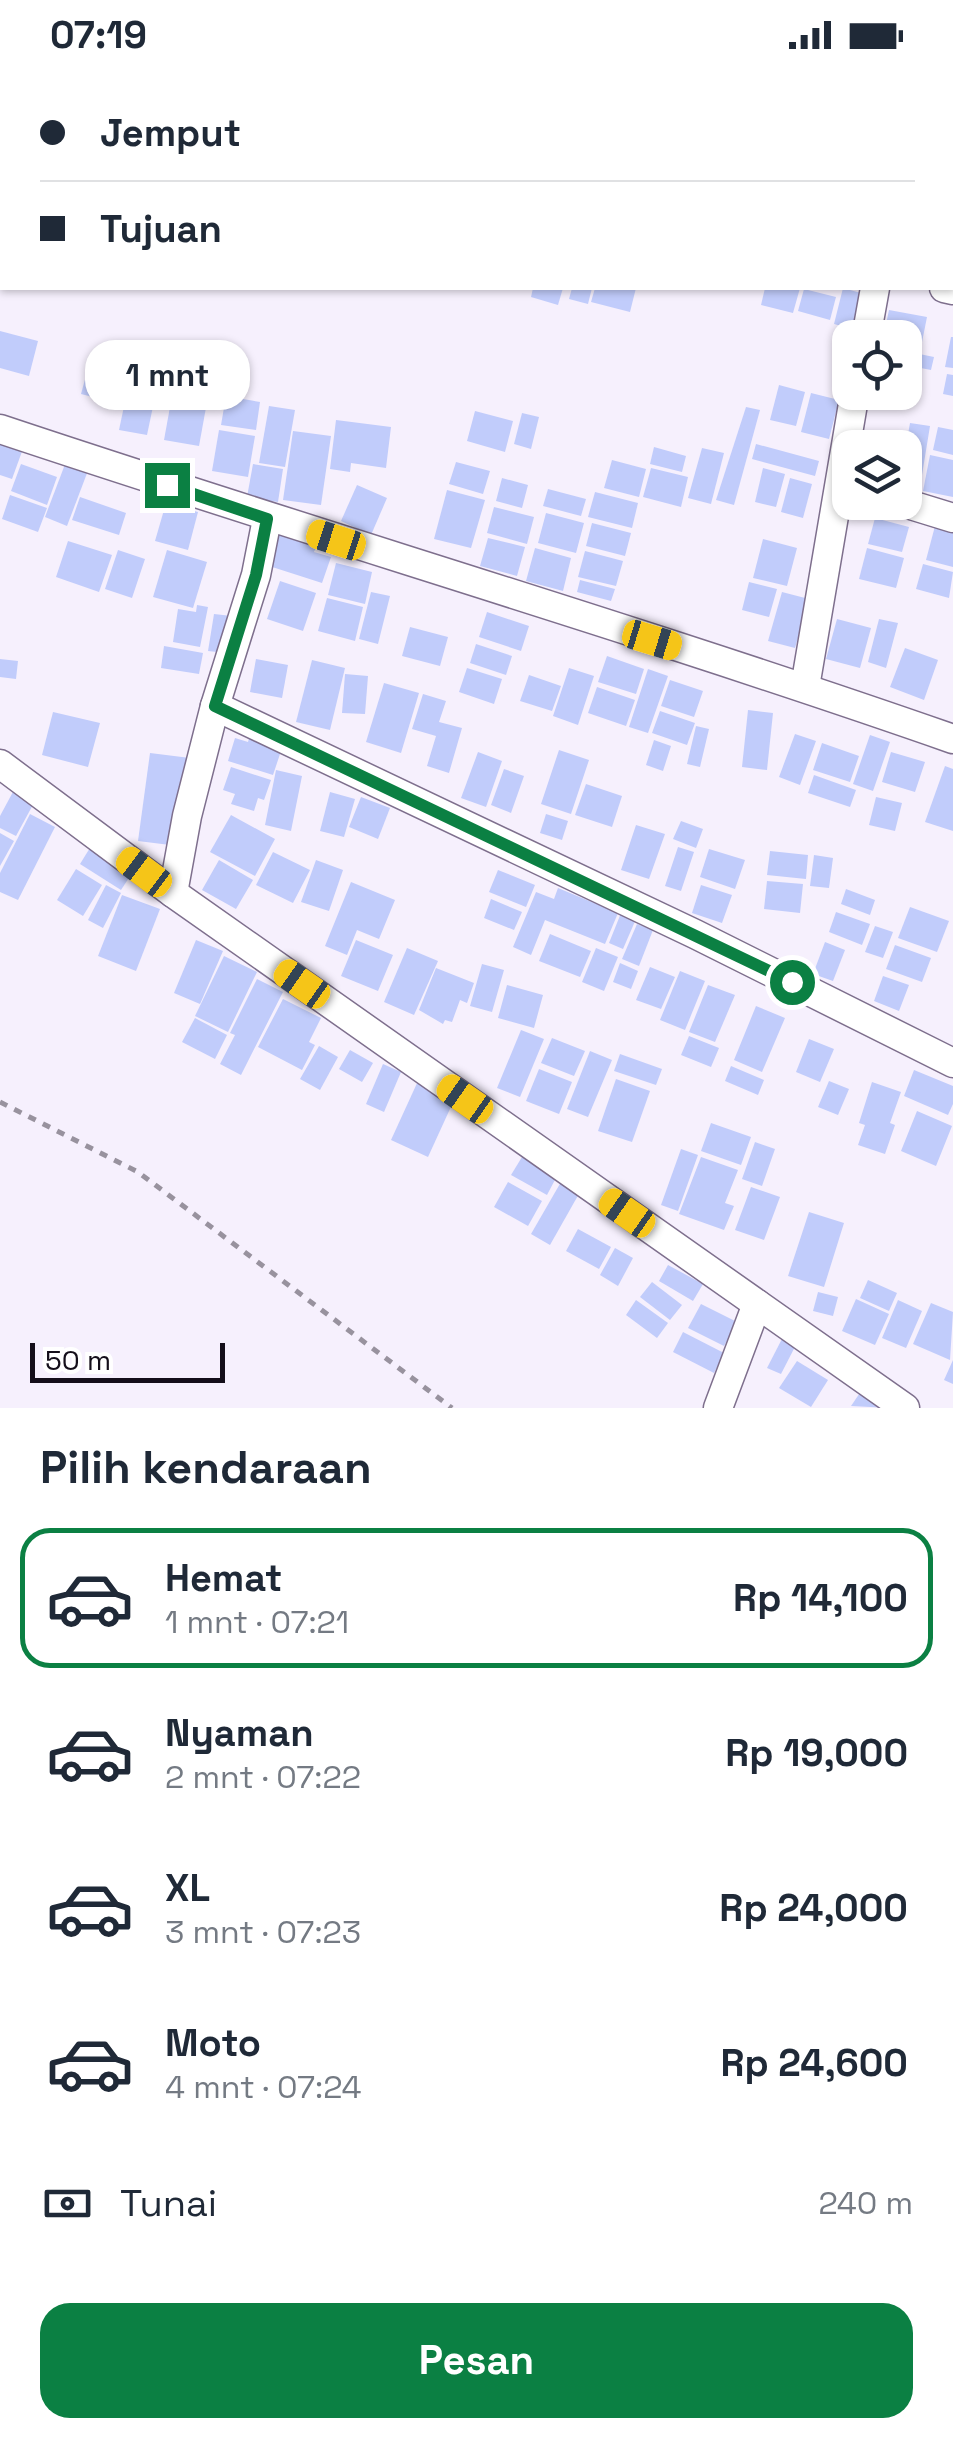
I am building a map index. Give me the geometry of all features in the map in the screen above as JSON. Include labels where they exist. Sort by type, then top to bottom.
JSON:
[{"type":"street","points":[[869,320],[875,290]]},
{"type":"street","points":[[0,429],[267,519],[805,687],[953,739]]},
{"type":"street","points":[[922,508],[953,518]]},
{"type":"street","points":[[172,893],[215,706],[256,575],[267,519]]},
{"type":"street","points":[[805,687],[837,520]]},
{"type":"street","points":[[215,706],[695,934],[953,1062]]},
{"type":"street","points":[[0,764],[172,893],[905,1408]]},
{"type":"street","points":[[718,1408],[757,1304]]},
{"type":"path","points":[[0,1102],[138,1172],[452,1408]]},
{"type":"building","points":[[533,290],[562,290],[558,305],[531,297]]},
{"type":"building","points":[[571,290],[592,290],[588,304],[569,299]]},
{"type":"building","points":[[594,290],[636,290],[630,312],[591,302]]},
{"type":"building","points":[[765,290],[799,290],[793,313],[761,305]]},
{"type":"building","points":[[804,290],[836,297],[830,320],[798,311]]},
{"type":"building","points":[[842,290],[868,295],[862,320],[835,320]]},
{"type":"building","points":[[889,310],[927,317],[922,342],[922,320],[887,320]]},
{"type":"building","points":[[0,331],[38,341],[29,376],[0,368]]},
{"type":"building","points":[[953,337],[953,368],[945,367]]},
{"type":"building","points":[[92,354],[131,364],[120,404],[81,394]]},
{"type":"building","points":[[922,355],[934,357],[931,370],[922,368]]},
{"type":"building","points":[[947,374],[953,375],[953,396],[943,394]]},
{"type":"building","points":[[779,385],[805,392],[796,426],[770,420]]},
{"type":"building","points":[[127,392],[155,397],[147,435],[119,430]]},
{"type":"building","points":[[811,393],[832,398],[832,410],[836,410],[829,439],[801,432]]},
{"type":"building","points":[[172,396],[207,402],[199,446],[164,440]]},
{"type":"building","points":[[226,396],[260,402],[256,430],[221,425]]},
{"type":"building","points":[[269,406],[295,410],[285,467],[259,463]]},
{"type":"building","points":[[746,407],[760,410],[734,505],[716,500]]},
{"type":"building","points":[[475,411],[513,421],[505,452],[467,441]]},
{"type":"building","points":[[522,413],[539,417],[531,449],[514,444]]},
{"type":"building","points":[[336,420],[391,427],[386,468],[351,463],[350,472],[330,469]]},
{"type":"building","points":[[910,423],[930,426],[922,475],[922,430],[909,430]]},
{"type":"building","points":[[938,427],[953,430],[953,455],[933,450]]},
{"type":"building","points":[[219,430],[255,436],[248,477],[212,471]]},
{"type":"building","points":[[293,431],[331,436],[321,505],[283,500]]},
{"type":"building","points":[[0,438],[24,446],[12,479],[0,475]]},
{"type":"building","points":[[756,444],[819,461],[815,476],[752,459]]},
{"type":"building","points":[[654,447],[686,456],[682,472],[650,464]]},
{"type":"building","points":[[702,448],[724,453],[711,504],[688,498]]},
{"type":"building","points":[[930,455],[953,460],[953,497],[923,491]]},
{"type":"building","points":[[67,459],[89,468],[67,526],[45,517]]},
{"type":"building","points":[[612,460],[646,469],[639,497],[604,488]]},
{"type":"building","points":[[456,462],[490,471],[483,494],[449,484]]},
{"type":"building","points":[[21,464],[57,477],[47,505],[11,491]]},
{"type":"building","points":[[253,464],[283,469],[278,502],[247,497]]},
{"type":"building","points":[[651,468],[688,477],[681,507],[643,497]]},
{"type":"building","points":[[763,468],[785,474],[776,507],[755,502]]},
{"type":"building","points":[[502,478],[528,485],[522,508],[496,501]]},
{"type":"building","points":[[790,478],[812,484],[803,518],[781,512]]},
{"type":"building","points":[[357,485],[387,498],[371,535],[341,521]]},
{"type":"building","points":[[548,489],[586,499],[581,516],[543,506]]},
{"type":"building","points":[[447,490],[485,500],[471,548],[434,539]]},
{"type":"building","points":[[595,492],[638,503],[632,528],[588,517]]},
{"type":"building","points":[[10,495],[47,508],[38,532],[2,519]]},
{"type":"building","points":[[80,497],[126,513],[119,535],[72,520]]},
{"type":"building","points":[[166,503],[198,512],[188,550],[155,541]]},
{"type":"building","points":[[494,507],[534,517],[527,544],[487,533]]},
{"type":"building","points":[[546,513],[584,523],[576,553],[538,543]]},
{"type":"building","points":[[874,520],[909,527],[902,552],[868,544]]},
{"type":"building","points":[[592,523],[631,533],[625,556],[586,546]]},
{"type":"building","points":[[935,526],[953,530],[953,567],[926,560]]},
{"type":"building","points":[[277,531],[317,544],[314,552],[331,557],[322,583],[266,565]]},
{"type":"building","points":[[488,538],[525,547],[517,576],[480,566]]},
{"type":"building","points":[[763,539],[797,548],[787,586],[753,578]]},
{"type":"building","points":[[68,541],[112,555],[99,592],[56,577]]},
{"type":"building","points":[[535,548],[571,558],[563,591],[526,581]]},
{"type":"building","points":[[867,548],[904,558],[896,588],[859,579]]},
{"type":"building","points":[[118,550],[145,559],[132,598],[105,589]]},
{"type":"building","points":[[167,550],[207,562],[193,608],[153,597]]},
{"type":"building","points":[[585,551],[623,561],[616,586],[578,577]]},
{"type":"building","points":[[336,563],[372,572],[365,604],[328,595]]},
{"type":"building","points":[[923,564],[953,572],[949,598],[916,589]]},
{"type":"building","points":[[580,580],[615,589],[611,601],[577,592]]},
{"type":"building","points":[[280,581],[316,593],[303,631],[267,619]]},
{"type":"building","points":[[749,582],[777,589],[769,617],[742,610]]},
{"type":"building","points":[[371,592],[390,596],[378,644],[359,639]]},
{"type":"building","points":[[782,592],[809,599],[795,648],[768,641]]},
{"type":"building","points":[[327,598],[363,607],[355,641],[318,631]]},
{"type":"building","points":[[197,605],[208,607],[200,647],[173,642],[178,609],[196,612]]},
{"type":"building","points":[[487,612],[529,626],[521,651],[479,637]]},
{"type":"building","points":[[214,614],[232,616],[226,653],[208,651]]},
{"type":"building","points":[[837,619],[871,628],[860,668],[826,659]]},
{"type":"building","points":[[879,619],[898,623],[886,668],[868,662]]},
{"type":"building","points":[[410,627],[448,637],[440,666],[402,656]]},
{"type":"building","points":[[476,644],[512,656],[506,675],[470,663]]},
{"type":"building","points":[[164,646],[203,653],[199,674],[161,668]]},
{"type":"building","points":[[905,648],[938,660],[924,700],[890,687]]},
{"type":"building","points":[[607,656],[644,669],[636,694],[598,682]]},
{"type":"building","points":[[0,659],[18,661],[16,679],[0,677]]},
{"type":"building","points":[[256,659],[288,665],[282,698],[250,692]]},
{"type":"building","points":[[312,660],[345,668],[330,730],[296,722]]},
{"type":"building","points":[[467,668],[502,679],[494,704],[459,692]]},
{"type":"building","points":[[569,668],[594,676],[578,725],[553,716]]},
{"type":"building","points":[[648,669],[668,676],[648,733],[629,727]]},
{"type":"building","points":[[345,674],[368,676],[365,714],[342,713]]},
{"type":"building","points":[[529,675],[561,686],[552,711],[520,701]]},
{"type":"building","points":[[670,680],[703,691],[694,717],[661,706]]},
{"type":"building","points":[[384,683],[419,693],[401,753],[366,742]]},
{"type":"building","points":[[597,687],[635,700],[626,726],[588,713]]},
{"type":"building","points":[[423,694],[446,701],[439,722],[462,728],[449,773],[427,766],[436,736],[412,729]]},
{"type":"building","points":[[748,710],[773,713],[767,770],[742,767]]},
{"type":"building","points":[[660,711],[695,723],[687,745],[652,733]]},
{"type":"building","points":[[53,712],[100,723],[88,767],[42,755]]},
{"type":"building","points":[[696,726],[709,729],[700,767],[687,764]]},
{"type":"building","points":[[795,734],[816,741],[800,785],[779,777]]},
{"type":"building","points":[[250,735],[283,745],[273,775],[228,761],[235,738],[248,742]]},
{"type":"building","points":[[870,735],[890,742],[873,791],[853,784]]},
{"type":"building","points":[[654,740],[671,746],[663,771],[646,765]]},
{"type":"building","points":[[822,743],[859,756],[850,782],[813,770]]},
{"type":"building","points":[[559,750],[589,760],[571,814],[541,804]]},
{"type":"building","points":[[478,752],[502,761],[486,807],[461,798]]},
{"type":"building","points":[[891,752],[925,762],[915,792],[882,782]]},
{"type":"building","points":[[150,753],[190,758],[178,846],[138,841]]},
{"type":"building","points":[[945,766],[953,769],[953,831],[925,822]]},
{"type":"building","points":[[231,767],[271,780],[264,800],[258,798],[254,811],[231,804],[235,794],[223,790]]},
{"type":"building","points":[[504,769],[524,776],[511,813],[491,805]]},
{"type":"building","points":[[276,770],[302,776],[291,831],[265,825]]},
{"type":"building","points":[[814,775],[856,790],[850,807],[808,793]]},
{"type":"building","points":[[586,784],[622,796],[612,827],[575,815]]},
{"type":"building","points":[[14,790],[35,801],[16,836],[0,828],[0,816]]},
{"type":"building","points":[[330,792],[355,799],[344,837],[320,831]]},
{"type":"building","points":[[361,797],[390,808],[378,839],[349,827]]},
{"type":"building","points":[[876,797],[902,803],[895,831],[869,825]]},
{"type":"building","points":[[30,814],[55,827],[18,900],[0,892],[0,873]]},
{"type":"building","points":[[546,814],[568,821],[562,840],[540,833]]},
{"type":"building","points":[[231,815],[275,839],[255,876],[210,852]]},
{"type":"building","points":[[681,821],[703,829],[696,848],[673,839]]},
{"type":"building","points":[[636,825],[665,834],[649,879],[621,870]]},
{"type":"building","points":[[0,833],[14,841],[0,866]]},
{"type":"building","points":[[93,843],[134,870],[121,890],[80,864]]},
{"type":"building","points":[[678,847],[694,852],[681,891],[665,886]]},
{"type":"building","points":[[709,849],[745,860],[735,889],[700,877]]},
{"type":"building","points":[[770,851],[808,855],[806,879],[767,875]]},
{"type":"building","points":[[273,852],[310,870],[293,903],[256,885]]},
{"type":"building","points":[[814,855],[833,858],[829,888],[810,886]]},
{"type":"building","points":[[219,860],[253,880],[236,909],[202,890]]},
{"type":"building","points":[[316,860],[343,870],[329,911],[301,902]]},
{"type":"building","points":[[76,869],[102,885],[83,916],[57,900]]},
{"type":"building","points":[[498,870],[535,885],[526,907],[489,892]]},
{"type":"building","points":[[767,881],[803,884],[800,913],[764,909]]},
{"type":"building","points":[[351,882],[395,900],[379,939],[357,930],[347,955],[325,946]]},
{"type":"building","points":[[106,885],[121,893],[103,928],[88,920]]},
{"type":"building","points":[[701,885],[732,895],[722,923],[692,913]]},
{"type":"building","points":[[558,888],[618,913],[605,944],[545,920],[531,955],[513,947],[536,892],[554,899]]},
{"type":"building","points":[[846,889],[875,900],[870,915],[841,904]]},
{"type":"building","points":[[122,895],[160,909],[136,971],[98,956]]},
{"type":"building","points":[[491,899],[522,912],[514,930],[484,918]]},
{"type":"building","points":[[910,907],[949,921],[937,952],[898,938]]},
{"type":"building","points":[[836,912],[870,924],[862,945],[829,932]]},
{"type":"building","points":[[621,913],[636,919],[623,949],[609,943]]},
{"type":"building","points":[[637,924],[653,930],[639,966],[622,959]]},
{"type":"building","points":[[875,926],[893,932],[883,958],[865,952]]},
{"type":"building","points":[[550,934],[591,951],[580,977],[539,961]]},
{"type":"building","points":[[196,940],[223,951],[200,1004],[174,993]]},
{"type":"building","points":[[356,940],[393,955],[378,991],[341,976]]},
{"type":"building","points":[[825,942],[845,950],[833,981],[813,974]]},
{"type":"building","points":[[895,945],[931,958],[922,982],[886,969]]},
{"type":"building","points":[[407,948],[438,961],[414,1015],[384,1002]]},
{"type":"building","points":[[596,948],[618,957],[604,991],[582,982]]},
{"type":"building","points":[[224,956],[257,972],[228,1032],[195,1016]]},
{"type":"building","points":[[620,963],[638,971],[631,989],[613,982]]},
{"type":"building","points":[[482,964],[504,970],[492,1012],[470,1006]]},
{"type":"building","points":[[650,967],[675,977],[661,1009],[636,1000]]},
{"type":"building","points":[[436,968],[474,983],[467,1003],[460,1000],[452,1022],[445,1020],[443,1024],[419,1010]]},
{"type":"building","points":[[680,971],[705,981],[685,1030],[660,1020]]},
{"type":"building","points":[[883,976],[909,985],[899,1011],[874,1001]]},
{"type":"building","points":[[257,979],[283,992],[241,1075],[220,1064],[235,1035],[230,1033]]},
{"type":"building","points":[[507,985],[543,995],[534,1028],[498,1018]]},
{"type":"building","points":[[708,985],[735,995],[715,1042],[689,1032]]},
{"type":"building","points":[[283,999],[321,1018],[309,1042],[315,1045],[302,1070],[258,1047]]},
{"type":"building","points":[[756,1006],[785,1018],[762,1072],[734,1060]]},
{"type":"building","points":[[195,1018],[227,1035],[215,1059],[182,1042]]},
{"type":"building","points":[[521,1030],[544,1039],[520,1097],[497,1088]]},
{"type":"building","points":[[689,1036],[719,1048],[711,1067],[681,1055]]},
{"type":"building","points":[[552,1038],[585,1051],[574,1076],[541,1063]]},
{"type":"building","points":[[809,1039],[834,1049],[820,1082],[796,1072]]},
{"type":"building","points":[[319,1046],[338,1057],[320,1090],[300,1079]]},
{"type":"building","points":[[350,1050],[373,1063],[362,1082],[339,1069]]},
{"type":"building","points":[[590,1051],[612,1060],[588,1117],[567,1109]]},
{"type":"building","points":[[620,1054],[662,1069],[656,1085],[614,1071]]},
{"type":"building","points":[[383,1064],[401,1072],[384,1112],[366,1104]]},
{"type":"building","points":[[731,1066],[764,1080],[758,1095],[725,1081]]},
{"type":"building","points":[[539,1069],[572,1082],[559,1114],[526,1101]]},
{"type":"building","points":[[914,1070],[953,1086],[953,1104],[948,1115],[904,1096]]},
{"type":"building","points":[[616,1079],[650,1091],[632,1142],[598,1131]]},
{"type":"building","points":[[418,1081],[455,1098],[428,1157],[391,1140]]},
{"type":"building","points":[[829,1081],[849,1089],[838,1115],[818,1107]]},
{"type":"building","points":[[872,1082],[901,1092],[885,1154],[858,1145],[865,1125],[859,1123]]},
{"type":"building","points":[[917,1111],[952,1126],[936,1166],[901,1151]]},
{"type":"building","points":[[711,1123],[751,1137],[741,1165],[701,1151]]},
{"type":"building","points":[[755,1142],[775,1149],[762,1186],[742,1179]]},
{"type":"building","points":[[681,1149],[698,1155],[678,1211],[661,1205]]},
{"type":"building","points":[[522,1157],[557,1176],[547,1195],[511,1175]]},
{"type":"building","points":[[701,1157],[738,1170],[725,1203],[734,1206],[724,1230],[679,1214]]},
{"type":"building","points":[[508,1182],[542,1201],[528,1226],[494,1207]]},
{"type":"building","points":[[561,1182],[580,1192],[550,1245],[531,1234]]},
{"type":"building","points":[[751,1187],[780,1197],[764,1240],[735,1230]]},
{"type":"building","points":[[809,1212],[844,1223],[824,1287],[788,1276]]},
{"type":"building","points":[[578,1229],[611,1247],[599,1269],[566,1251]]},
{"type":"building","points":[[615,1248],[633,1258],[618,1286],[600,1275]]},
{"type":"building","points":[[668,1265],[703,1284],[693,1301],[659,1281]]},
{"type":"building","points":[[868,1280],[897,1293],[889,1311],[860,1298]]},
{"type":"building","points":[[652,1282],[682,1305],[670,1320],[640,1297]]},
{"type":"building","points":[[818,1292],[838,1297],[833,1316],[813,1311]]},
{"type":"building","points":[[856,1299],[889,1314],[875,1345],[842,1331]]},
{"type":"building","points":[[636,1300],[668,1323],[657,1338],[626,1315]]},
{"type":"building","points":[[898,1300],[922,1311],[906,1348],[882,1338]]},
{"type":"building","points":[[931,1303],[953,1312],[950,1360],[913,1344]]},
{"type":"building","points":[[701,1304],[737,1322],[724,1346],[688,1328]]},
{"type":"building","points":[[683,1332],[724,1353],[714,1373],[673,1352]]},
{"type":"building","points":[[785,1333],[799,1339],[781,1374],[767,1368]]},
{"type":"building","points":[[953,1360],[953,1384],[944,1380]]},
{"type":"building","points":[[797,1361],[828,1380],[811,1407],[779,1388]]},
{"type":"building","points":[[866,1384],[890,1408],[851,1406]]},
{"type":"route","points":[[167,485],[267,519],[256,575],[215,706],[792,982]]}]
